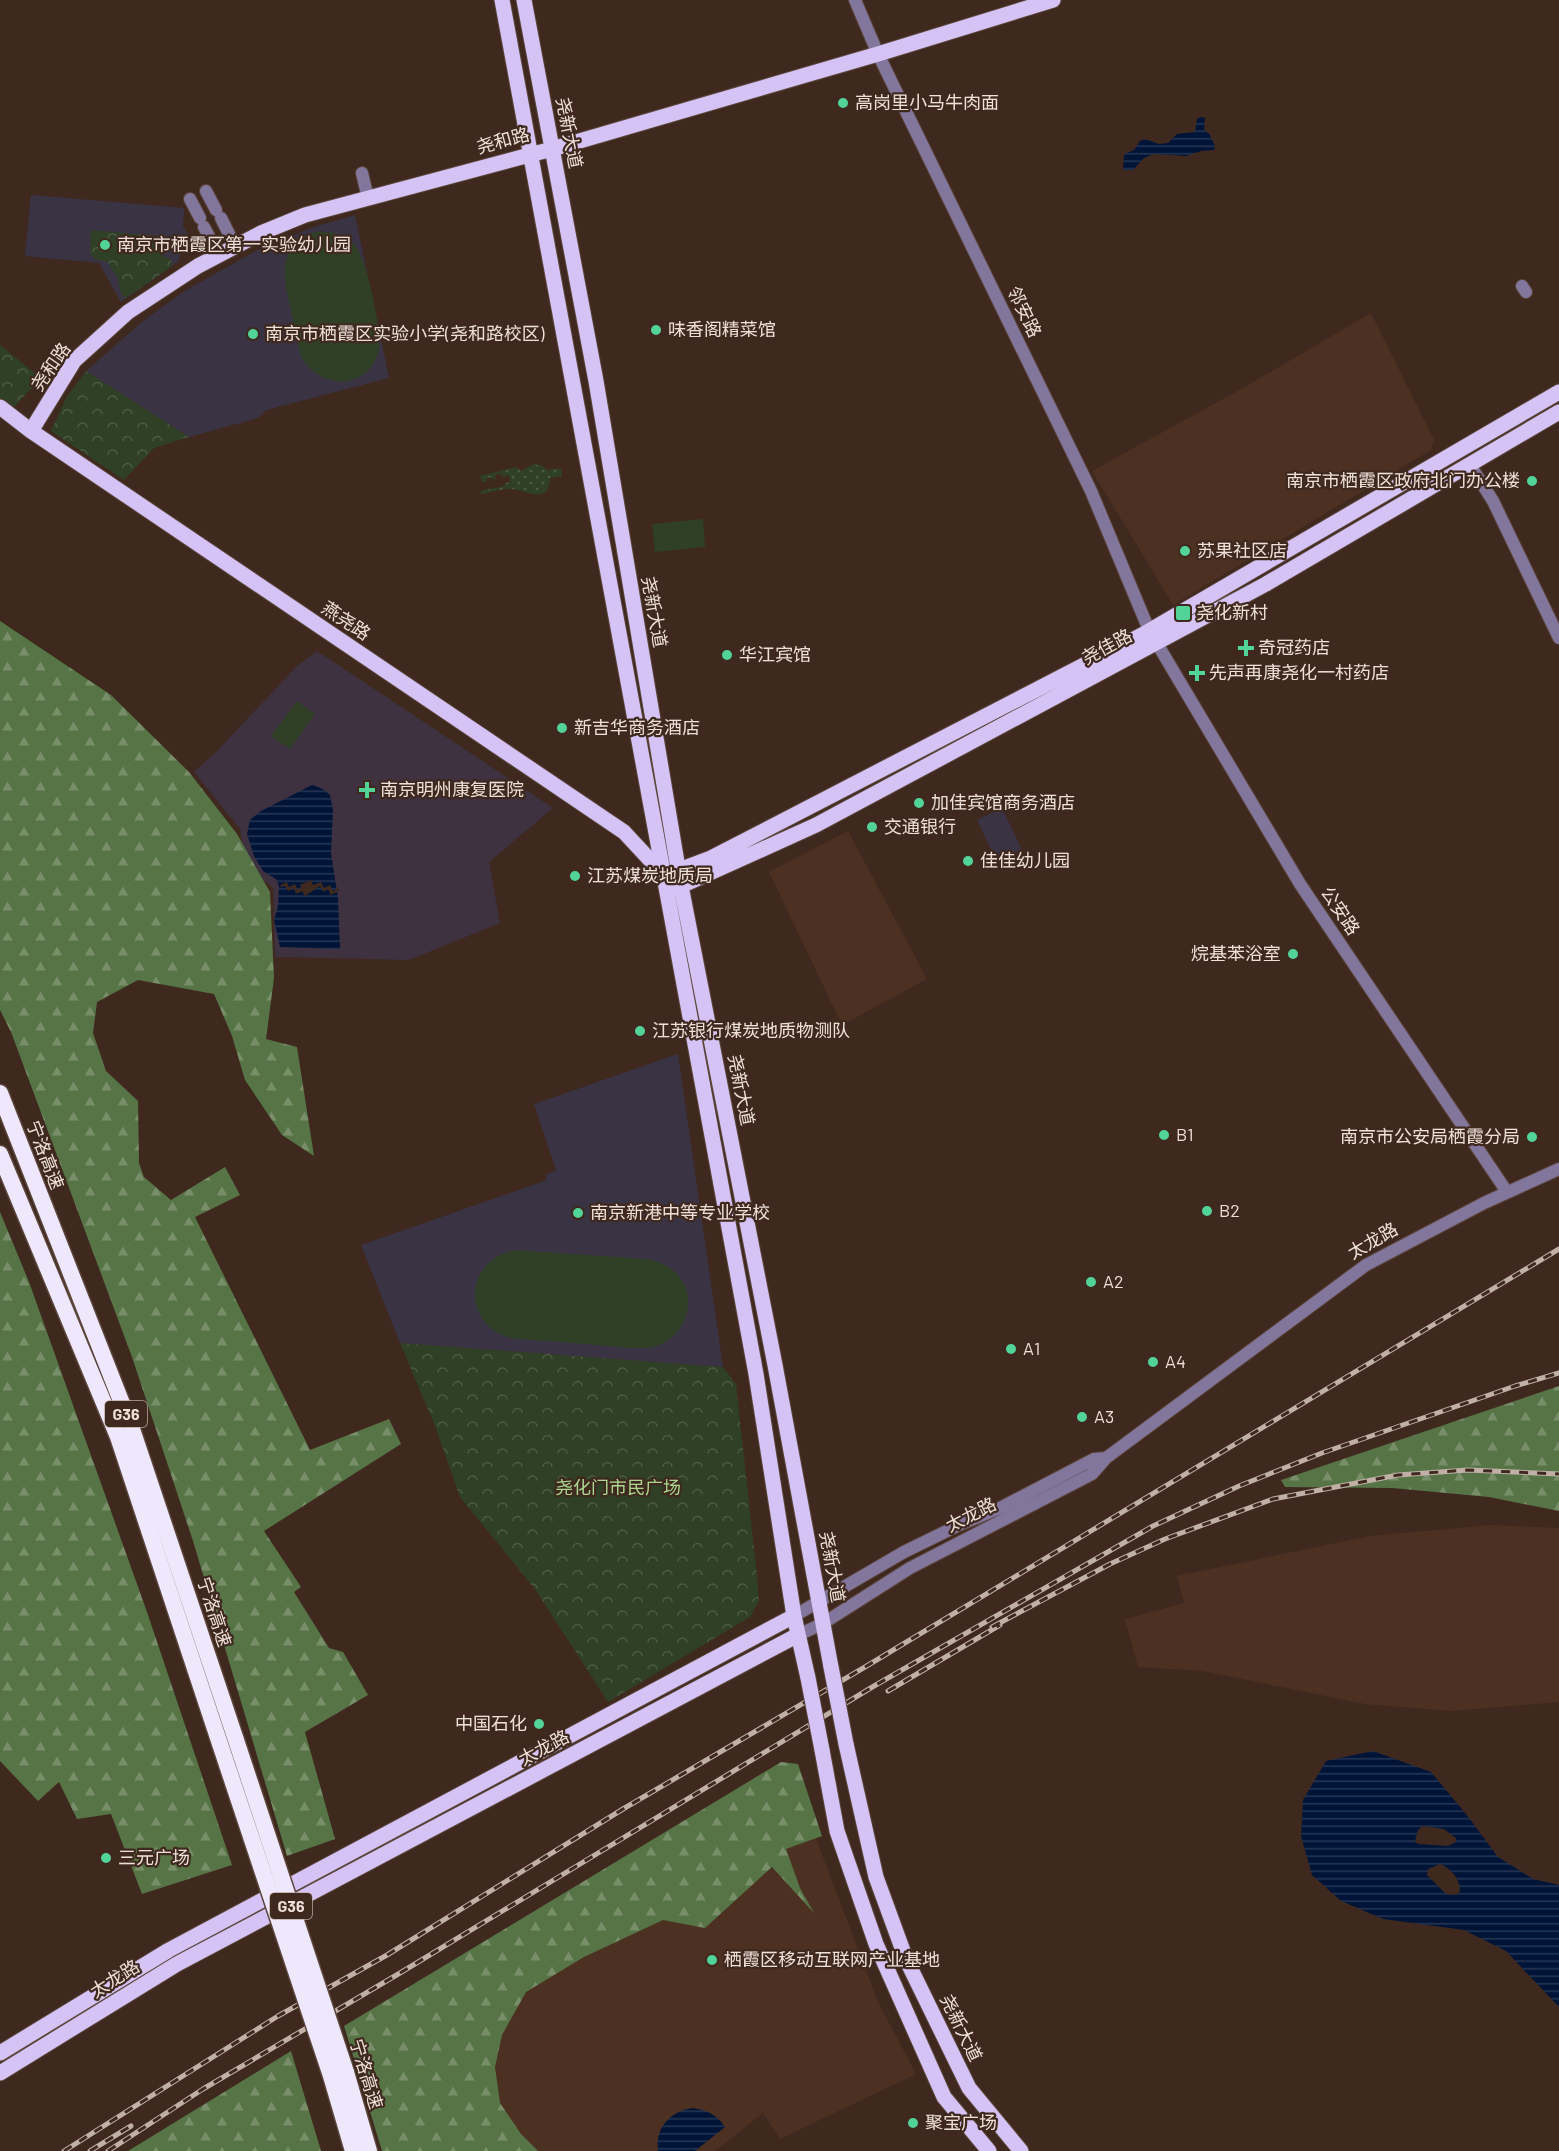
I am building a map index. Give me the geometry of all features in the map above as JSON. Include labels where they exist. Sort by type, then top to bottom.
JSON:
[{"type":"highway","name":"宁洛高速","points":[[0,1093],[132,1429],[228,1742],[338,2074],[369,2151]]},
{"type":"highway","name":"宁洛高速","points":[[0,1154],[118,1437],[228,1742]]},
{"type":"highway","name":"宁洛高速","points":[[338,2074],[353,2151]]},
{"type":"main road","name":"尧新大道","points":[[502,0],[529,154],[672,877],[846,1744],[876,1877],[906,1959],[969,2088],[1021,2151]]},
{"type":"main road","name":"尧新大道","points":[[524,0],[596,381],[672,877],[756,1374],[794,1616],[837,1831],[876,1944],[944,2097],[989,2151]]},
{"type":"main road","name":"尧和路","points":[[31,431],[74,361],[128,312],[198,266],[261,233],[305,215],[552,149],[878,54],[1053,0]]},
{"type":"main road","name":"尧佳路","points":[[672,877],[816,825],[1153,636],[1559,392]]},
{"type":"main road","name":"燕尧路","points":[[0,407],[31,431],[624,832],[672,877]]},
{"type":"main road","name":"尧佳路","points":[[1153,636],[1266,584],[1559,412]]},
{"type":"main road","name":"太龙路","points":[[0,2053],[169,1950],[794,1616]]},
{"type":"main road","name":"太龙路","points":[[0,2073],[177,1964],[798,1635]]},
{"type":"street","name":"邻安路","points":[[855,0],[878,54],[1091,491],[1153,636]]},
{"type":"street","points":[[362,173],[368,198]]},
{"type":"street","points":[[206,191],[236,246]]},
{"type":"street","points":[[190,199],[219,255]]},
{"type":"street","points":[[1470,465],[1493,501],[1559,638]]},
{"type":"street","name":"公安路","points":[[1153,636],[1300,884],[1507,1192]]},
{"type":"street","name":"太龙路","points":[[798,1635],[822,1624],[910,1568],[1092,1474],[1106,1458],[1366,1265],[1484,1203],[1559,1169]]},
{"type":"street","name":"太龙路","points":[[794,1616],[904,1552],[1000,1508],[1094,1459],[1106,1458]]},
{"type":"shaded area","name":"南京市栖霞区第一实验幼儿园","points":[[31,195],[184,208],[183,227],[188,234],[178,262],[121,302],[99,263],[25,256]]},
{"type":"shaded area","name":"南京市栖霞区实验小学(尧和路校区)","points":[[355,215],[389,378],[266,410],[258,418],[189,437],[86,371],[143,321],[183,292],[261,248],[314,227]]},
{"type":"shaded area","points":[[1371,313],[1434,440],[1431,450],[1173,605],[1092,471],[1243,388]]},
{"type":"shaded area","name":"南京明州康复医院","points":[[317,651],[553,808],[489,862],[500,923],[409,960],[275,957],[273,888],[256,873],[243,849],[240,829],[194,772],[216,752],[297,666]]},
{"type":"shaded area","points":[[1002,808],[1022,850],[997,862],[977,820]]},
{"type":"shaded area","points":[[848,831],[927,979],[842,1025],[769,872]]},
{"type":"shaded area","name":"南京新港中等专业学校","points":[[678,1054],[723,1367],[400,1343],[361,1245],[547,1180],[546,1175],[556,1170],[534,1104]]},
{"type":"shaded area","points":[[1491,1525],[1559,1528],[1559,1702],[1451,1711],[1365,1704],[1203,1671],[1138,1667],[1125,1619],[1184,1603],[1177,1576],[1369,1536]]},
{"type":"shaded area","name":"栖霞区移动互联网产业基地","points":[[812,1828],[878,2002],[916,2074],[780,2139],[763,2113],[715,2151],[531,2151],[518,2136],[463,2045],[466,2011]]},
{"type":"green space","points":[[91,230],[167,237],[166,247],[158,252],[171,259],[172,266],[126,298],[121,293],[117,278],[108,262],[95,259],[90,253]]},
{"type":"green space","points":[[316,232],[337,234],[354,244],[369,280],[379,332],[378,354],[371,367],[362,375],[351,380],[328,379],[317,374],[300,354],[286,284],[286,262],[294,245]]},
{"type":"green space","points":[[0,345],[41,378],[13,408],[0,398]]},
{"type":"green space","points":[[86,371],[189,437],[154,448],[124,480],[51,431],[66,398]]},
{"type":"green space","points":[[534,464],[543,466],[547,470],[561,468],[562,476],[550,478],[545,492],[540,494],[516,489],[482,494],[480,491],[505,486],[505,483],[510,482],[510,478],[509,475],[504,477],[496,474],[495,480],[488,477],[486,482],[483,482],[480,476],[516,467],[521,471]]},
{"type":"green space","points":[[703,519],[705,547],[655,552],[652,524]]},
{"type":"green space","points":[[0,621],[111,695],[189,772],[237,834],[270,892],[274,978],[266,1039],[297,1047],[314,1156],[282,1135],[245,1080],[232,1036],[214,994],[138,980],[97,1002],[93,1033],[106,1071],[138,1101],[139,1163],[144,1177],[171,1200],[225,1167],[240,1195],[195,1217],[310,1450],[389,1419],[401,1444],[264,1531],[301,1587],[294,1592],[329,1648],[343,1652],[368,1695],[305,1732],[335,1839],[287,1856],[193,1541],[132,1357],[11,1032],[0,1010]]},
{"type":"green space","points":[[297,701],[315,714],[290,749],[271,736]]},
{"type":"green space","points":[[0,1212],[29,1282],[147,1612],[232,1865],[142,1894],[111,1814],[77,1819],[59,1782],[38,1801],[0,1761]]},
{"type":"green space","points":[[515,1250],[645,1259],[663,1264],[678,1275],[685,1286],[688,1305],[683,1324],[678,1332],[663,1344],[642,1348],[516,1339],[498,1333],[485,1323],[478,1310],[475,1295],[477,1281],[485,1267],[497,1257]]},
{"type":"green space","name":"尧化门市民广场","points":[[400,1343],[723,1367],[736,1384],[757,1576],[759,1601],[750,1617],[608,1702],[535,1589],[460,1497],[435,1426]]},
{"type":"green space","points":[[1559,1386],[1559,1511],[1489,1497],[1392,1488],[1285,1487],[1281,1480]]},
{"type":"green space","points":[[781,1762],[798,1764],[822,1836],[786,1849],[800,1888],[814,1913],[772,1867],[705,1928],[663,1920],[584,1957],[526,1992],[502,2035],[495,2067],[500,2103],[521,2134],[538,2151],[382,2151],[344,2026]]},
{"type":"green space","points":[[291,2051],[321,2151],[128,2151]]},
{"type":"water","points":[[1205,118],[1204,129],[1210,135],[1215,146],[1214,150],[1186,156],[1154,154],[1144,158],[1133,170],[1123,170],[1124,154],[1134,150],[1140,141],[1145,139],[1159,144],[1168,143],[1177,134],[1195,132],[1197,119]]},
{"type":"water","points":[[312,785],[323,789],[330,795],[333,810],[331,853],[338,898],[340,949],[280,947],[274,920],[278,906],[279,886],[276,879],[263,871],[254,856],[247,834],[250,820],[261,811]]},
{"type":"water","points":[[1373,1751],[1431,1772],[1498,1857],[1533,1879],[1559,1885],[1559,2007],[1506,1951],[1464,1930],[1383,1919],[1341,1901],[1312,1875],[1301,1836],[1303,1800],[1326,1761]],"holes":[[[1423,1826],[1444,1829],[1456,1838],[1456,1842],[1448,1846],[1418,1844],[1415,1841],[1418,1830]],[[1440,1864],[1452,1872],[1457,1879],[1460,1892],[1456,1895],[1446,1894],[1427,1875],[1428,1869]]]},
{"type":"water","points":[[693,2108],[711,2114],[725,2127],[695,2151],[658,2151],[659,2135],[666,2122],[677,2113]]},
{"type":"pier","points":[[311,880],[313,885],[321,882],[324,888],[330,885],[333,891],[339,888],[339,891],[331,895],[328,889],[323,892],[320,886],[305,896],[302,891],[296,894],[294,888],[288,891],[285,886],[280,885],[287,882],[289,887],[295,884],[298,890],[301,888],[300,885]]},
{"type":"railway","points":[[64,2151],[278,2016],[387,1955],[623,1809],[865,1667],[1559,1249]]},
{"type":"railway","points":[[108,2151],[203,2089],[400,1973],[874,1686],[1153,1526],[1239,1486],[1322,1453],[1559,1373]]},
{"type":"railway","points":[[992,1627],[1110,1564],[1165,1539],[1273,1499],[1398,1475],[1468,1470],[1559,1474]]},
{"type":"railway","points":[[888,1691],[1000,1625]]},
{"type":"railway","points":[[90,2151],[131,2126]]},
{"type":"place","name":"高岗里小马牛肉面","points":[[843,103]]},
{"type":"place","name":"南京市栖霞区第一实验幼儿园","points":[[105,245]]},
{"type":"place","name":"味香阁精菜馆","points":[[656,330]]},
{"type":"place","name":"南京市栖霞区实验小学(尧和路校区)","points":[[253,334]]},
{"type":"place","name":"南京市栖霞区政府北门办公楼","points":[[1532,481]]},
{"type":"place","name":"苏果社区店","points":[[1185,551]]},
{"type":"place","name":"尧化新村","points":[[1183,613]]},
{"type":"place","name":"奇冠药店","points":[[1246,648]]},
{"type":"place","name":"华江宾馆","points":[[727,655]]},
{"type":"place","name":"先声再康尧化一村药店","points":[[1197,673]]},
{"type":"place","name":"新吉华商务酒店","points":[[562,728]]},
{"type":"place","name":"南京明州康复医院","points":[[367,790]]},
{"type":"place","name":"加佳宾馆商务酒店","points":[[919,803]]},
{"type":"place","name":"交通银行","points":[[872,827]]},
{"type":"place","name":"佳佳幼儿园","points":[[968,861]]},
{"type":"place","name":"江苏煤炭地质局","points":[[575,876]]},
{"type":"place","name":"烷基苯浴室","points":[[1293,954]]},
{"type":"place","name":"江苏银行煤炭地质物测队","points":[[640,1031]]},
{"type":"place","name":"B1","points":[[1164,1135]]},
{"type":"place","name":"南京市公安局栖霞分局","points":[[1532,1137]]},
{"type":"place","name":"B2","points":[[1207,1211]]},
{"type":"place","name":"南京新港中等专业学校","points":[[578,1213]]},
{"type":"place","name":"A2","points":[[1091,1282]]},
{"type":"place","name":"A1","points":[[1011,1349]]},
{"type":"place","name":"A4","points":[[1153,1362]]},
{"type":"place","name":"A3","points":[[1082,1417]]},
{"type":"place","name":"中国石化","points":[[539,1724]]},
{"type":"place","name":"三元广场","points":[[106,1858]]},
{"type":"place","name":"栖霞区移动互联网产业基地","points":[[712,1960]]},
{"type":"place","name":"聚宝广场","points":[[913,2123]]}]
